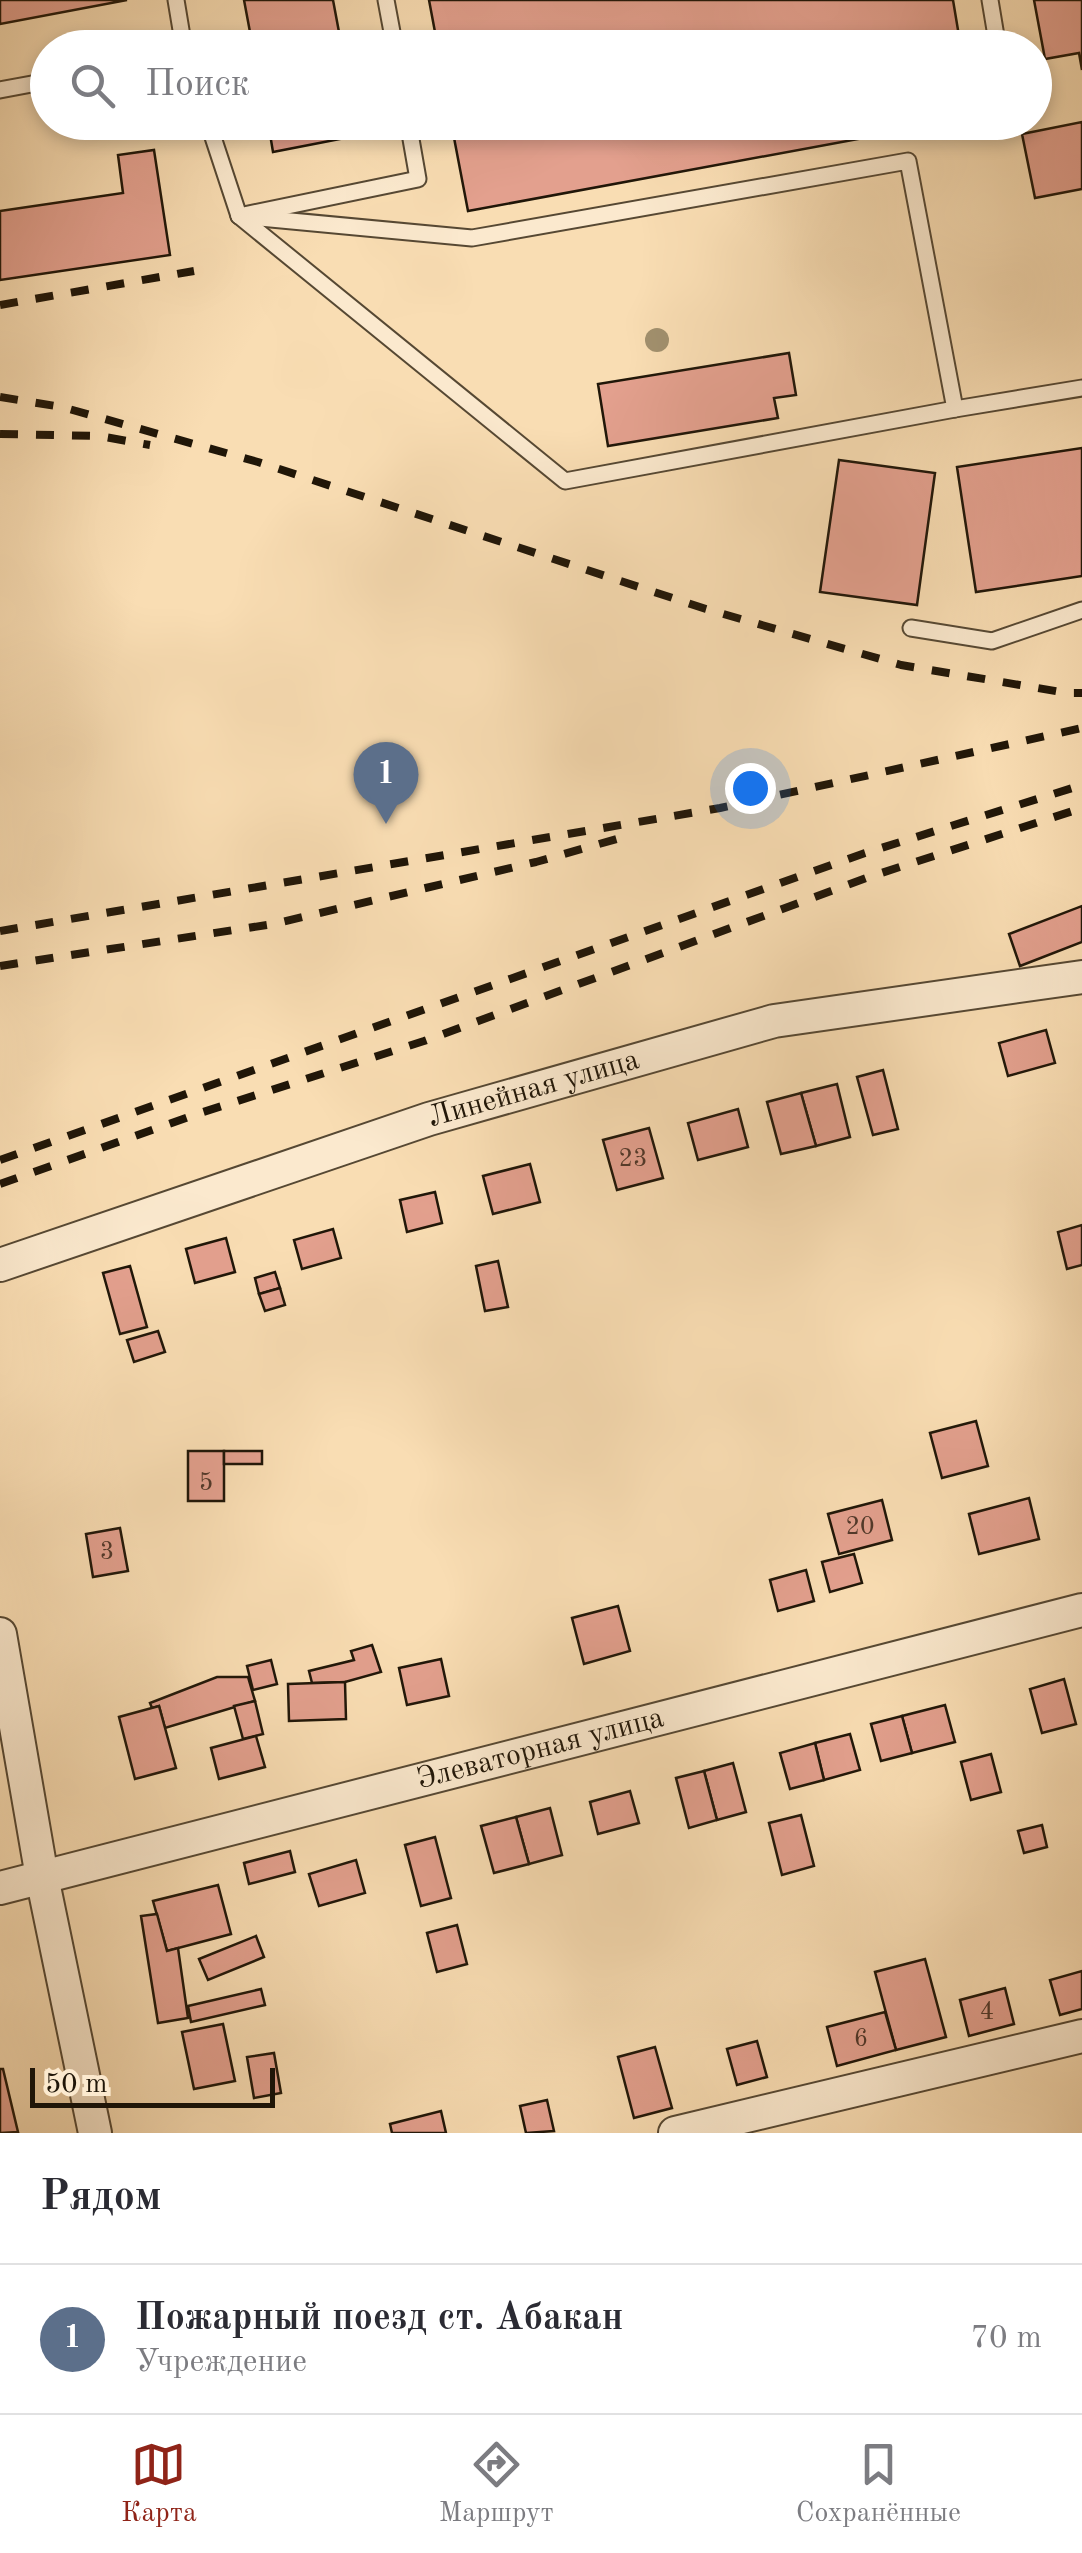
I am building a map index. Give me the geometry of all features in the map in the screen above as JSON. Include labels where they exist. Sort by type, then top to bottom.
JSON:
[{"type":"street","name":"Линейная улица","points":[[0,1265],[429,1118],[774,1021],[1080,988]]},
{"type":"street","name":"Элеваторная улица","points":[[0,1888],[1082,1610]]},
{"type":"street","points":[[0,1634],[42,1877],[95,2133]]},
{"type":"street","points":[[674,2133],[1082,2036]]},
{"type":"lane","points":[[176,0],[181,30]]},
{"type":"lane","points":[[386,0],[392,30]]},
{"type":"lane","points":[[990,0],[995,30]]},
{"type":"lane","points":[[0,90],[30,84]]},
{"type":"lane","points":[[214,140],[239,216],[564,481],[1082,388]]},
{"type":"lane","points":[[239,216],[418,179],[411,140]]},
{"type":"lane","points":[[239,216],[472,238],[908,161],[955,409]]},
{"type":"lane","points":[[911,628],[992,640],[1082,610]]},
{"type":"building","points":[[0,0],[127,0],[0,24]]},
{"type":"building","points":[[244,0],[333,0],[339,30],[250,30]]},
{"type":"building","points":[[429,0],[953,0],[958,30],[435,30]]},
{"type":"building","points":[[1034,0],[1082,0],[1082,70],[1079,53],[1052,58],[1052,30],[1040,30]]},
{"type":"building","points":[[1082,122],[1082,189],[1035,198],[1023,140],[1052,140],[1052,128]]},
{"type":"building","points":[[271,140],[335,140],[273,152]]},
{"type":"building","points":[[454,140],[853,140],[468,211]]},
{"type":"building","points":[[154,150],[170,255],[0,280],[0,211],[123,193],[118,155]]},
{"type":"building","points":[[789,353],[796,395],[774,398],[778,418],[608,446],[598,384]]},
{"type":"building","points":[[1082,448],[1082,576],[976,592],[957,467]]},
{"type":"building","points":[[839,460],[935,473],[917,605],[820,592]]},
{"type":"building","points":[[1082,906],[1082,942],[1020,966],[1009,934]]},
{"type":"building","points":[[1046,1030],[1055,1063],[1008,1076],[999,1043]]},
{"type":"building","points":[[883,1070],[898,1129],[873,1135],[857,1077]]},
{"type":"building","points":[[837,1084],[850,1137],[816,1146],[801,1093]]},
{"type":"building","points":[[801,1093],[816,1146],[781,1154],[767,1102]]},
{"type":"building","points":[[738,1109],[748,1147],[698,1160],[688,1123]]},
{"type":"building","points":[[649,1128],[663,1178],[617,1190],[603,1140]]},
{"type":"building","points":[[530,1164],[540,1202],[493,1214],[483,1176]]},
{"type":"building","points":[[435,1192],[442,1223],[407,1232],[400,1200]]},
{"type":"building","points":[[1082,1225],[1082,1265],[1067,1269],[1058,1232]]},
{"type":"building","points":[[333,1229],[341,1258],[302,1269],[294,1240]]},
{"type":"building","points":[[226,1238],[235,1272],[195,1283],[186,1249]]},
{"type":"building","points":[[498,1261],[508,1307],[485,1311],[476,1266]]},
{"type":"building","points":[[130,1266],[147,1327],[120,1334],[103,1273]]},
{"type":"building","points":[[275,1272],[280,1288],[259,1294],[255,1278]]},
{"type":"building","points":[[280,1288],[285,1305],[265,1311],[259,1294]]},
{"type":"building","points":[[158,1331],[165,1352],[134,1362],[127,1340]]},
{"type":"building","points":[[976,1421],[988,1466],[942,1478],[930,1433]]},
{"type":"building","points":[[188,1451],[224,1451],[224,1501],[188,1501]]},
{"type":"building","points":[[224,1451],[262,1451],[262,1464],[224,1464]]},
{"type":"building","points":[[1029,1498],[1039,1539],[979,1554],[969,1514]]},
{"type":"building","points":[[882,1500],[892,1540],[839,1554],[828,1514]]},
{"type":"building","points":[[120,1528],[128,1571],[93,1577],[86,1534]]},
{"type":"building","points":[[854,1554],[862,1583],[830,1592],[822,1562]]},
{"type":"building","points":[[806,1570],[814,1601],[778,1611],[770,1580]]},
{"type":"building","points":[[618,1606],[630,1651],[584,1664],[572,1618]]},
{"type":"building","points":[[372,1645],[381,1672],[345,1682],[312,1683],[309,1671],[354,1660],[351,1651]]},
{"type":"building","points":[[441,1659],[449,1696],[407,1705],[399,1668]]},
{"type":"building","points":[[271,1660],[277,1684],[253,1690],[247,1666]]},
{"type":"building","points":[[217,1677],[248,1677],[255,1701],[165,1728],[159,1706],[152,1708],[150,1703]]},
{"type":"building","points":[[1064,1679],[1076,1724],[1042,1733],[1030,1689]]},
{"type":"building","points":[[345,1682],[346,1719],[289,1721],[288,1684]]},
{"type":"building","points":[[255,1701],[263,1734],[243,1739],[234,1706]]},
{"type":"building","points":[[945,1705],[955,1742],[912,1753],[902,1716]]},
{"type":"building","points":[[159,1706],[176,1768],[135,1779],[119,1717]]},
{"type":"building","points":[[902,1716],[912,1753],[881,1761],[871,1724]]},
{"type":"building","points":[[850,1734],[860,1770],[824,1780],[815,1743]]},
{"type":"building","points":[[256,1736],[265,1767],[219,1779],[211,1748]]},
{"type":"building","points":[[815,1743],[824,1780],[790,1789],[780,1753]]},
{"type":"building","points":[[991,1754],[1001,1792],[971,1800],[961,1762]]},
{"type":"building","points":[[733,1763],[746,1812],[717,1820],[704,1771]]},
{"type":"building","points":[[704,1771],[717,1820],[689,1828],[676,1778]]},
{"type":"building","points":[[630,1791],[639,1823],[598,1834],[590,1802]]},
{"type":"building","points":[[550,1808],[562,1855],[529,1864],[516,1817]]},
{"type":"building","points":[[801,1815],[814,1866],[782,1875],[769,1823]]},
{"type":"building","points":[[516,1817],[529,1864],[494,1873],[481,1826]]},
{"type":"building","points":[[1042,1825],[1047,1847],[1024,1853],[1018,1831]]},
{"type":"building","points":[[435,1837],[451,1898],[421,1906],[405,1845]]},
{"type":"building","points":[[290,1851],[295,1872],[249,1884],[244,1863]]},
{"type":"building","points":[[356,1860],[365,1893],[319,1906],[309,1874]]},
{"type":"building","points":[[218,1885],[231,1934],[167,1951],[153,1901]]},
{"type":"building","points":[[157,1914],[167,1951],[178,1948],[188,2018],[158,2023],[141,1916]]},
{"type":"building","points":[[457,1925],[467,1964],[437,1972],[427,1933]]},
{"type":"building","points":[[256,1936],[264,1957],[208,1980],[199,1959]]},
{"type":"building","points":[[925,1959],[946,2037],[896,2050],[875,1972]]},
{"type":"building","points":[[1082,1971],[1082,2009],[1060,2015],[1050,1980]]},
{"type":"building","points":[[1005,1988],[1014,2024],[969,2036],[960,2000]]},
{"type":"building","points":[[261,1989],[265,2005],[191,2022],[188,2006]]},
{"type":"building","points":[[885,2012],[896,2050],[837,2066],[827,2027]]},
{"type":"building","points":[[223,2024],[235,2081],[194,2089],[182,2032]]},
{"type":"building","points":[[757,2041],[767,2077],[737,2085],[727,2049]]},
{"type":"building","points":[[655,2047],[672,2108],[634,2118],[618,2057]]},
{"type":"building","points":[[274,2053],[281,2093],[254,2098],[247,2057]]},
{"type":"building","points":[[3,2069],[18,2132],[0,2133]]},
{"type":"building","points":[[547,2100],[554,2131],[526,2133],[520,2106]]},
{"type":"building","points":[[441,2111],[446,2133],[392,2133],[390,2124]]},
{"type":"railway","points":[[0,305],[194,271]]},
{"type":"railway","points":[[0,397],[62,407],[258,462],[706,609],[901,665],[1082,693]]},
{"type":"railway","points":[[0,434],[99,436],[150,445]]},
{"type":"railway","points":[[0,931],[720,808],[1082,728]]},
{"type":"railway","points":[[0,1160],[865,853],[1082,785]]},
{"type":"railway","points":[[0,1184],[197,1114],[424,1041],[869,877],[1082,808]]},
{"type":"railway","points":[[0,966],[273,924],[536,862],[620,838]]},
{"type":"place","name":"Пожарный поезд ст. Абакан","points":[[386,824]]}]
